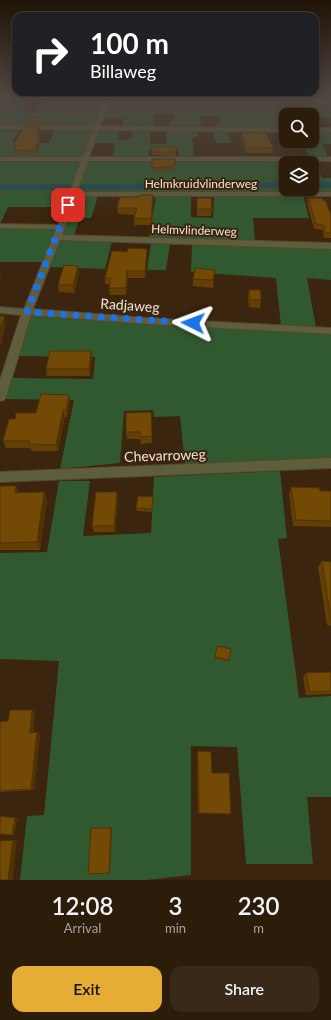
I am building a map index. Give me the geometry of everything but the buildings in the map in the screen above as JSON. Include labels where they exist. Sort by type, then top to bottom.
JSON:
[{"type":"street","points":[[0,397],[27,312],[57,237],[84,160],[94,135]]},
{"type":"street","points":[[0,159],[84,160],[331,158]]},
{"type":"street","name":"Helmkruidvlinderweg","points":[[72,194],[331,194]]},
{"type":"street","points":[[0,226],[60,227]]},
{"type":"street","name":"Helmvlinderweg","points":[[57,237],[331,246]]},
{"type":"street","name":"Radjaweg","points":[[0,310],[148,321],[331,331]]},
{"type":"street","name":"Chevarroweg","points":[[0,477],[331,463]]},
{"type":"green space","points":[[0,135],[17,135],[12,143],[49,143],[52,135],[92,135],[82,158],[0,157]]},
{"type":"green space","points":[[97,135],[118,135],[118,140],[132,139],[132,135],[150,135],[150,144],[167,144],[166,135],[197,135],[192,138],[194,158],[179,158],[178,149],[149,149],[148,158],[112,158],[115,143],[94,143]]},
{"type":"green space","points":[[214,135],[229,135],[231,143],[216,143]]},
{"type":"green space","points":[[319,135],[331,135],[331,144],[322,144],[328,157],[309,156],[306,148],[319,148]]},
{"type":"green space","points":[[0,160],[81,161],[64,207],[8,207],[0,224]]},
{"type":"green space","points":[[279,160],[279,192],[76,192],[87,161]]},
{"type":"green space","points":[[319,170],[322,178],[331,178],[331,192],[319,192]]},
{"type":"green space","points":[[75,195],[98,196],[91,218],[80,218],[74,235],[61,235]]},
{"type":"green space","points":[[214,195],[279,195],[303,196],[309,218],[253,218],[255,242],[149,238],[156,196],[191,196],[191,217],[213,218]]},
{"type":"green space","points":[[0,228],[55,229],[43,262],[0,262]]},
{"type":"green space","points":[[59,239],[112,241],[105,269],[49,267]]},
{"type":"green space","points":[[151,243],[170,244],[166,270],[147,270]]},
{"type":"green space","points":[[192,244],[331,248],[331,280],[307,278],[316,328],[281,326],[276,278],[191,272]]},
{"type":"green space","points":[[31,314],[331,334],[331,458],[185,464],[180,416],[154,417],[153,410],[124,411],[120,463],[60,469],[74,400],[4,399],[11,378],[93,379],[95,357],[18,356]]},
{"type":"green space","points":[[280,471],[287,538],[278,539],[299,698],[331,696],[331,797],[307,797],[313,864],[246,864],[237,747],[191,746],[191,875],[147,880],[20,880],[27,816],[44,815],[59,661],[0,659],[0,553],[47,552],[59,481],[90,481],[83,536],[151,533],[154,477]]},
{"type":"waterway","points":[[83,187],[279,185]]},
{"type":"waterway","points":[[319,185],[331,185]]},
{"type":"waterway","points":[[0,187],[70,187]]},
{"type":"route","points":[[68,205],[27,312],[193,323]]}]
